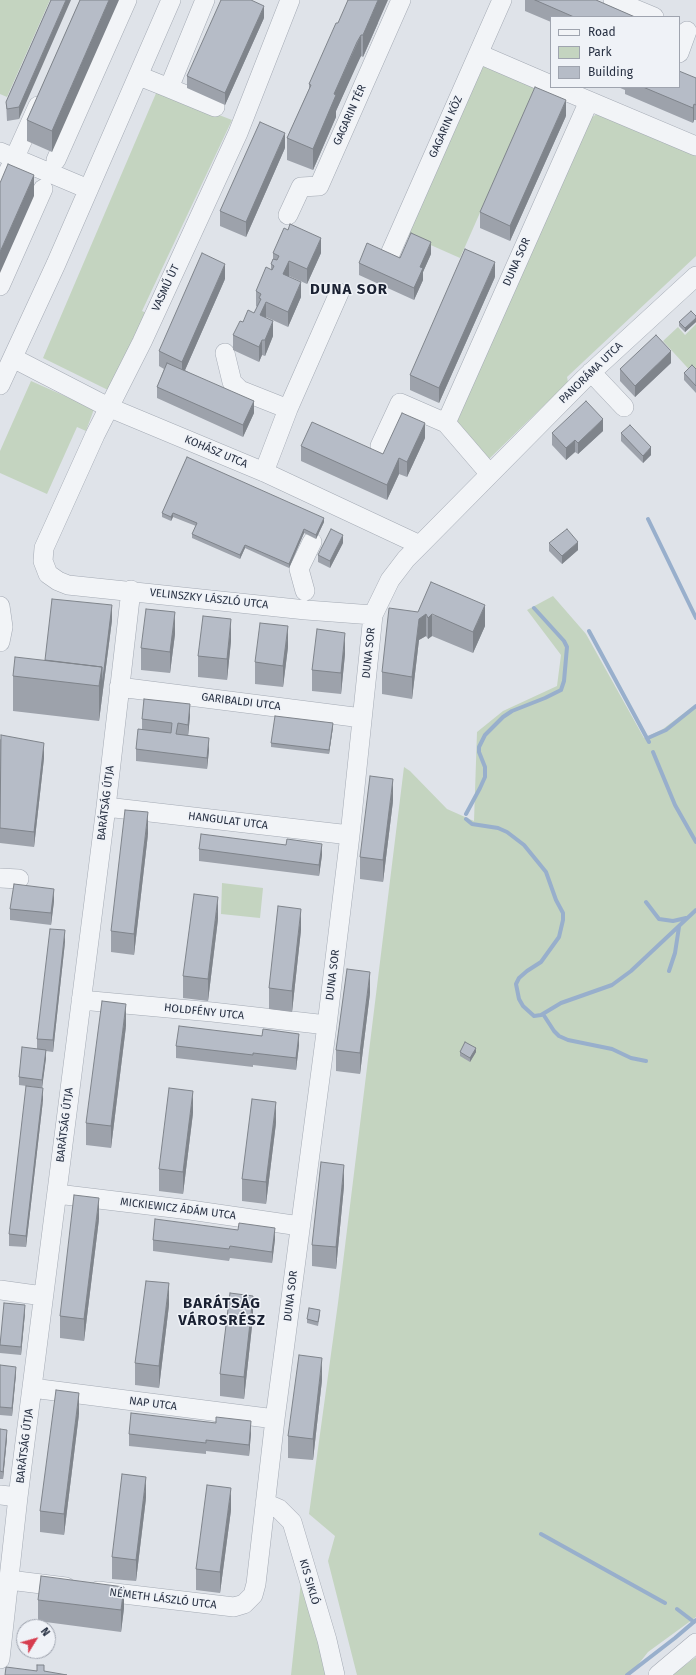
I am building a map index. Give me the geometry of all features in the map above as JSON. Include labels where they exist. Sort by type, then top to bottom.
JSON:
[{"type":"street","points":[[56,160],[127,0]]},
{"type":"street","points":[[0,385],[56,264],[171,0]]},
{"type":"street","points":[[169,88],[204,0]]},
{"type":"street","name":"VASMŰ ÚT","points":[[48,574],[43,561],[44,548],[108,407],[142,342],[238,133],[290,0]]},
{"type":"street","name":"GAGARIN TÉR","points":[[288,215],[300,187],[319,186],[401,0]]},
{"type":"street","name":"GAGARIN KÖZ","points":[[390,254],[502,0]]},
{"type":"street","points":[[613,0],[652,16]]},
{"type":"street","points":[[680,50],[687,31]]},
{"type":"street","points":[[479,54],[550,85]]},
{"type":"street","points":[[138,76],[215,107]]},
{"type":"street","points":[[558,88],[696,146]]},
{"type":"street","points":[[0,190],[8,155],[43,93]]},
{"type":"street","name":"DUNA SOR","points":[[446,423],[589,101]]},
{"type":"street","points":[[8,155],[88,189]]},
{"type":"street","points":[[0,286],[43,189]]},
{"type":"street","name":"PANORÁMA UTCA","points":[[489,473],[591,372],[696,276]]},
{"type":"street","points":[[264,472],[288,409],[339,293]]},
{"type":"street","points":[[225,352],[232,382],[240,390],[288,409]]},
{"type":"street","name":"KOHÁSZ UTCA","points":[[13,358],[108,407],[264,472],[420,545]]},
{"type":"street","points":[[591,372],[624,407]]},
{"type":"street","points":[[380,446],[400,403],[446,423],[489,473]]},
{"type":"street","name":"DUNA SOR","points":[[256,1584],[275,1419],[327,1025],[350,835],[373,615],[390,580],[406,559],[489,473]]},
{"type":"street","points":[[305,591],[299,569],[312,542]]},
{"type":"street","name":"VELINSZKY LÁSZLÓ UTCA","points":[[48,574],[58,581],[68,585],[131,590],[306,610],[373,615]]},
{"type":"street","name":"BARÁTSÁG ÚTJA","points":[[0,1659],[2,1630],[10,1580],[9,1496],[32,1388],[106,807],[131,590]]},
{"type":"street","points":[[0,606],[3,627],[0,642]]},
{"type":"street","name":"GARIBALDI UTCA","points":[[119,687],[362,718]]},
{"type":"street","name":"HANGULAT UTCA","points":[[106,807],[350,835]]},
{"type":"street","name":"HOLDFÉNY UTCA","points":[[81,1000],[212,1012],[327,1025]]},
{"type":"street","name":"MICKIEWICZ ÁDÁM UTCA","points":[[56,1194],[300,1226]]},
{"type":"street","points":[[0,1290],[43,1296]]},
{"type":"street","name":"NAP UTCA","points":[[32,1388],[275,1419]]},
{"type":"street","name":"KIS SIKLÓ","points":[[265,1503],[279,1509],[292,1522],[327,1640],[335,1675]]},
{"type":"street","name":"NÉMETH LÁSZLÓ UTCA","points":[[10,1580],[234,1607],[244,1604],[253,1595],[256,1584]]},
{"type":"street","points":[[658,1675],[696,1643]]},
{"type":"green space","points":[[0,0],[50,0],[7,97],[0,94]]},
{"type":"green space","points":[[482,65],[535,88],[460,258],[408,235]]},
{"type":"green space","points":[[157,91],[232,120],[142,311],[149,314],[110,391],[43,358]]},
{"type":"green space","points":[[597,114],[696,156],[696,256],[567,377],[568,382],[489,459],[458,425],[457,414],[589,119]]},
{"type":"green space","points":[[696,324],[696,377],[663,341],[678,327],[685,335]]},
{"type":"green space","points":[[31,381],[94,409],[86,431],[77,427],[47,494],[0,473],[0,451]]},
{"type":"green space","points":[[553,596],[586,634],[644,738],[663,729],[696,704],[696,1617],[648,1652],[630,1675],[357,1675],[328,1561],[335,1536],[309,1514],[338,1303],[404,767],[410,771],[447,809],[474,821],[477,732],[503,711],[557,686],[561,655],[527,610]]},
{"type":"green space","points":[[222,883],[263,888],[260,918],[221,914]]},
{"type":"green space","points":[[302,1572],[326,1675],[291,1675]]},
{"type":"green space","points":[[696,1657],[696,1675],[671,1675]]},
{"type":"building","points":[[51,0],[66,0],[19,107],[7,109],[6,102]]},
{"type":"building","points":[[80,0],[109,0],[52,131],[27,120]]},
{"type":"building","points":[[221,0],[251,0],[264,6],[225,93],[187,76]]},
{"type":"building","points":[[348,0],[378,0],[363,35],[361,35],[357,42],[334,94],[336,95],[313,149],[287,138],[311,85],[309,84]]},
{"type":"building","points":[[535,0],[596,0],[633,16],[572,16]]},
{"type":"building","points":[[680,71],[696,78],[696,105],[694,104],[693,108],[645,88],[680,88]]},
{"type":"building","points":[[535,87],[566,100],[510,226],[480,212]]},
{"type":"building","points":[[260,122],[285,133],[246,222],[220,211]]},
{"type":"building","points":[[8,164],[34,175],[0,252],[0,183]]},
{"type":"building","points":[[290,224],[321,238],[307,269],[289,261],[283,274],[301,282],[288,312],[266,302],[260,315],[273,321],[265,340],[262,340],[259,347],[233,335],[240,321],[243,322],[248,310],[254,313],[261,299],[259,298],[261,294],[256,291],[266,267],[272,270],[274,266],[271,264],[273,259],[277,260],[279,256],[273,253],[284,228],[288,230]]},
{"type":"building","points":[[411,233],[431,242],[420,267],[423,268],[414,288],[359,263],[367,243],[400,258]]},
{"type":"building","points":[[465,249],[495,262],[439,388],[410,375]]},
{"type":"building","points":[[202,253],[225,264],[182,362],[159,351]]},
{"type":"building","points":[[691,311],[696,318],[685,328],[679,322]]},
{"type":"building","points":[[656,335],[671,351],[635,386],[620,369]]},
{"type":"building","points":[[167,363],[254,401],[243,425],[157,387]]},
{"type":"building","points":[[692,365],[696,369],[696,386],[684,373]]},
{"type":"building","points":[[586,401],[603,419],[578,443],[575,440],[566,448],[552,433]]},
{"type":"building","points":[[402,413],[425,423],[407,462],[399,458],[387,485],[301,446],[312,422],[383,454]]},
{"type":"building","points":[[630,425],[651,447],[643,456],[621,433]]},
{"type":"building","points":[[187,457],[324,518],[316,535],[304,529],[289,564],[245,545],[240,555],[192,534],[197,523],[173,513],[171,517],[162,513]]},
{"type":"building","points":[[331,529],[343,535],[330,561],[318,555]]},
{"type":"building","points":[[567,529],[578,542],[562,556],[549,543]]},
{"type":"building","points":[[431,582],[485,605],[473,632],[432,614],[428,618],[426,614],[419,619],[412,677],[382,672],[389,608],[418,612]]},
{"type":"building","points":[[52,599],[112,605],[102,686],[102,667],[45,660]]},
{"type":"building","points":[[146,609],[175,612],[170,652],[141,648]]},
{"type":"building","points":[[203,616],[231,619],[227,659],[198,656]]},
{"type":"building","points":[[260,623],[288,626],[283,666],[255,662]]},
{"type":"building","points":[[317,629],[345,633],[341,673],[312,670]]},
{"type":"building","points":[[15,657],[102,667],[99,686],[13,676]]},
{"type":"building","points":[[144,699],[190,704],[188,725],[178,723],[176,734],[209,738],[207,758],[136,749],[138,729],[171,733],[172,723],[142,719]]},
{"type":"building","points":[[275,716],[333,723],[329,750],[271,743]]},
{"type":"building","points":[[1,735],[44,743],[34,832],[0,828]]},
{"type":"building","points":[[370,776],[393,779],[383,860],[360,857]]},
{"type":"building","points":[[125,810],[148,812],[134,934],[111,931]]},
{"type":"building","points":[[201,834],[286,845],[287,839],[322,844],[319,865],[199,849]]},
{"type":"building","points":[[14,884],[54,889],[51,913],[10,909]]},
{"type":"building","points":[[194,894],[218,897],[208,979],[183,976]]},
{"type":"building","points":[[278,906],[301,909],[292,991],[269,988]]},
{"type":"building","points":[[50,929],[65,930],[53,1040],[37,1039]]},
{"type":"building","points":[[347,969],[370,972],[360,1053],[336,1050]]},
{"type":"building","points":[[102,1001],[126,1004],[111,1126],[86,1123]]},
{"type":"building","points":[[179,1026],[262,1036],[263,1029],[299,1034],[296,1058],[253,1053],[253,1055],[176,1046]]},
{"type":"building","points":[[465,1042],[476,1048],[470,1058],[460,1052]]},
{"type":"building","points":[[22,1047],[46,1050],[42,1080],[19,1077]]},
{"type":"building","points":[[26,1086],[43,1088],[26,1236],[9,1234]]},
{"type":"building","points":[[169,1088],[193,1091],[183,1172],[159,1169]]},
{"type":"building","points":[[252,1099],[276,1102],[266,1182],[242,1179]]},
{"type":"building","points":[[321,1162],[344,1165],[336,1247],[312,1245]]},
{"type":"building","points":[[74,1195],[99,1198],[84,1319],[60,1316]]},
{"type":"building","points":[[155,1219],[238,1230],[239,1223],[275,1228],[272,1252],[230,1246],[229,1249],[153,1240]]},
{"type":"building","points":[[146,1281],[169,1283],[159,1366],[135,1363]]},
{"type":"building","points":[[230,1293],[253,1296],[244,1377],[220,1374]]},
{"type":"building","points":[[4,1303],[25,1305],[21,1347],[0,1345]]},
{"type":"building","points":[[309,1308],[320,1310],[318,1322],[307,1319]]},
{"type":"building","points":[[299,1355],[322,1358],[313,1439],[288,1436]]},
{"type":"building","points":[[0,1365],[16,1367],[12,1408],[0,1407]]},
{"type":"building","points":[[56,1390],[79,1393],[64,1514],[40,1511]]},
{"type":"building","points":[[131,1413],[216,1423],[216,1417],[251,1421],[249,1445],[206,1440],[206,1443],[129,1434]]},
{"type":"building","points":[[0,1429],[7,1430],[3,1472],[0,1471]]},
{"type":"building","points":[[122,1474],[146,1477],[136,1560],[112,1557]]},
{"type":"building","points":[[207,1485],[231,1488],[220,1572],[196,1569]]},
{"type":"building","points":[[41,1576],[124,1587],[121,1610],[38,1600]]},
{"type":"building","points":[[37,1665],[44,1665],[44,1671],[67,1675],[5,1675],[6,1667],[37,1671]]},
{"type":"waterway","points":[[648,519],[696,618]]},
{"type":"waterway","points":[[466,814],[485,777],[485,767],[479,752],[479,747],[485,735],[503,717],[512,711],[561,690],[564,681],[567,647],[564,641],[534,608]]},
{"type":"waterway","points":[[589,631],[649,742]]},
{"type":"waterway","points":[[648,738],[666,730],[696,706]]},
{"type":"waterway","points":[[653,752],[675,805],[696,842]]},
{"type":"waterway","points":[[466,819],[472,824],[498,828],[507,832],[524,845],[546,872],[556,900],[563,913],[559,937],[541,962],[519,978],[516,984],[519,999],[523,1006],[534,1016],[541,1015],[561,1003],[612,985],[631,971],[696,910]]},
{"type":"waterway","points":[[646,902],[659,919],[673,921],[686,918]]},
{"type":"waterway","points":[[669,971],[675,953],[679,927]]},
{"type":"waterway","points":[[543,1014],[559,1036],[568,1040],[612,1049],[631,1058],[646,1061]]},
{"type":"waterway","points":[[541,1534],[665,1603]]},
{"type":"waterway","points":[[677,1609],[694,1622]]},
{"type":"waterway","points":[[627,1675],[696,1620]]},
{"type":"district","name":"DUNA SOR","points":[[349,290]]},
{"type":"district","name":"BARÁTSÁG VÁROSRÉSZ","points":[[222,1312]]}]
